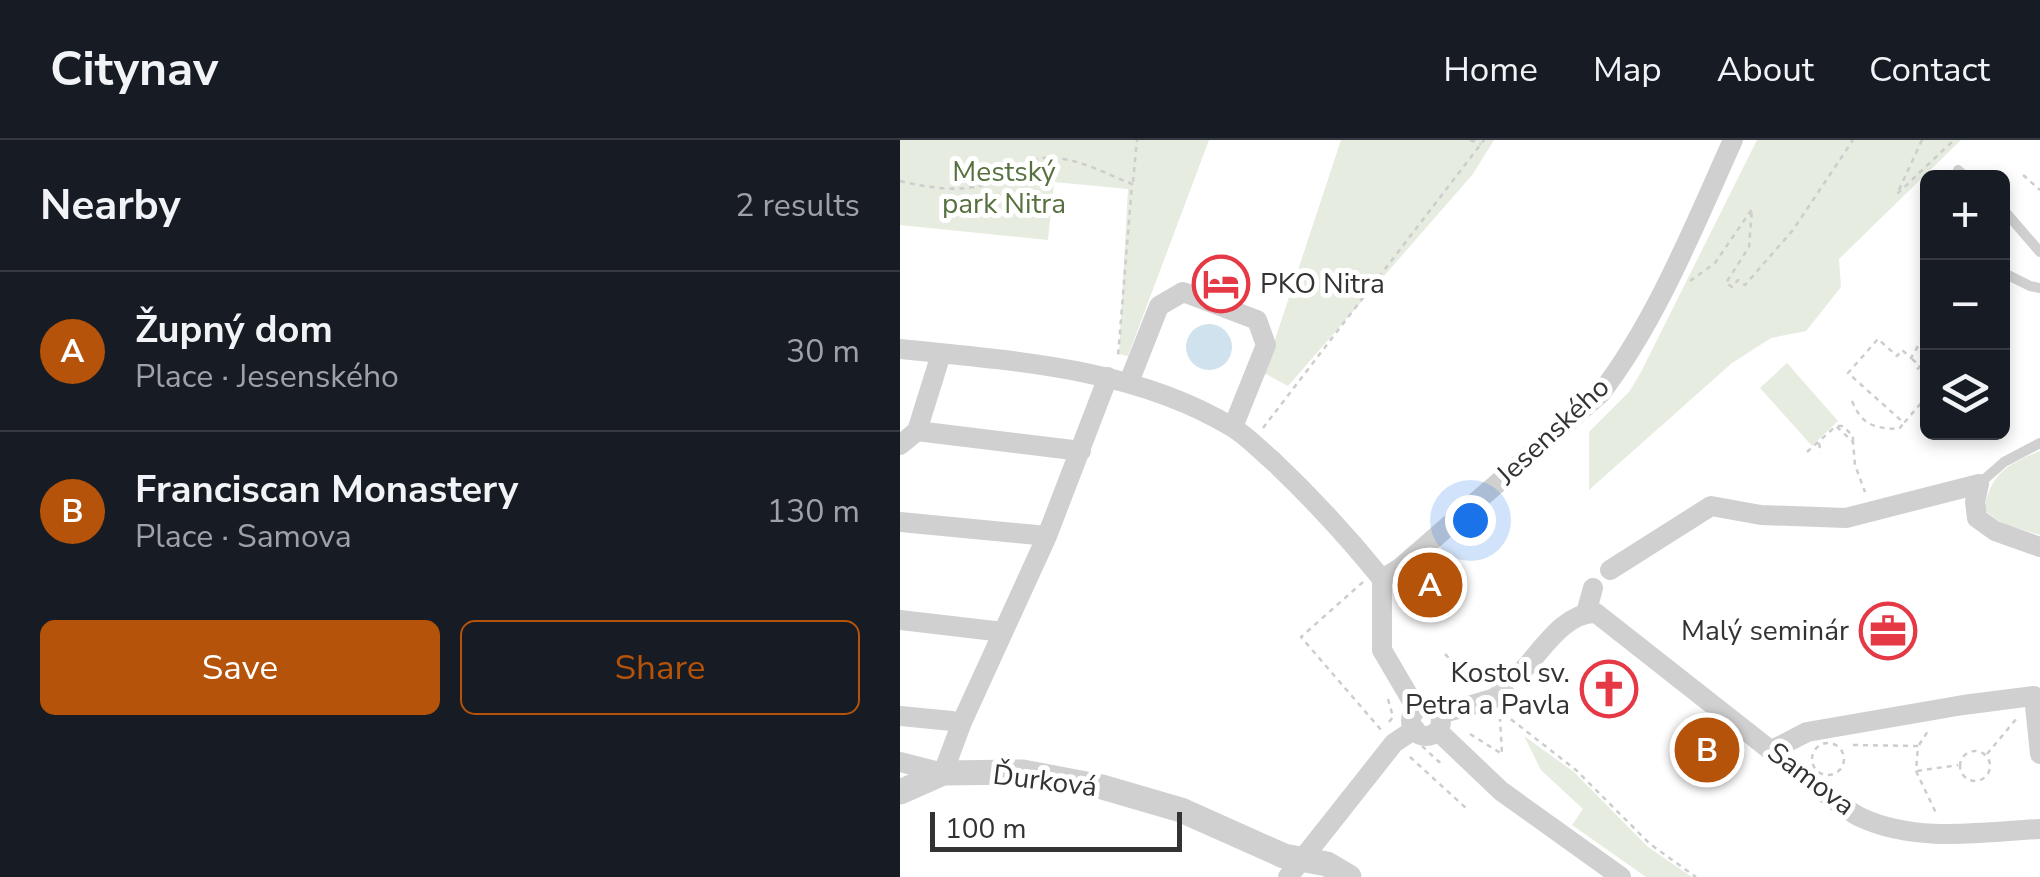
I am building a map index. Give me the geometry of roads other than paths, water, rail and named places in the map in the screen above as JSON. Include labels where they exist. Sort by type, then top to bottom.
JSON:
[{"type":"street","name":"Jesenského","points":[[1373,580],[1400,568],[1600,394],[1622,366],[1733,140]]},
{"type":"street","points":[[900,762],[943,773],[1081,451],[1118,375],[1159,306],[1183,292],[1257,320],[1266,345],[1233,428]]},
{"type":"street","points":[[900,349],[1118,375],[1233,428],[1302,488],[1373,580],[1382,650],[1415,718]]},
{"type":"street","points":[[900,446],[917,430],[941,354]]},
{"type":"street","points":[[917,430],[1081,451]]},
{"type":"street","points":[[1610,570],[1711,506],[1761,515],[1846,518],[1980,484]]},
{"type":"street","points":[[1980,484],[1975,502],[1978,518],[1995,531],[2040,547]]},
{"type":"street","points":[[900,522],[1047,536]]},
{"type":"street","points":[[1525,668],[1568,622],[1586,612],[1593,588]]},
{"type":"street","name":"Samova","points":[[1586,612],[1604,617],[1830,797],[1863,818],[1911,832],[2040,829]]},
{"type":"street","points":[[900,620],[1003,632]]},
{"type":"street","points":[[1772,750],[1806,732],[2037,694],[2040,754]]},
{"type":"street","points":[[1439,722],[1494,698]]},
{"type":"street","points":[[1294,868],[1415,718],[1433,707],[1439,722],[1502,791],[1620,877]]},
{"type":"street","points":[[900,716],[952,721]]},
{"type":"street","name":"Ďurková","points":[[900,792],[943,773],[1023,772],[1102,787],[1182,810],[1294,868],[1327,864],[1349,877]]},
{"type":"lane","points":[[2010,217],[2040,252]]},
{"type":"lane","points":[[2010,275],[2040,288]]},
{"type":"lane","points":[[1980,484],[2004,462],[2040,443]]},
{"type":"water","points":[[1209,324],[1225,331],[1232,347],[1225,363],[1209,370],[1193,363],[1186,347],[1193,331]]},
{"type":"tunnel","points":[[1495,698],[1525,668]]},
{"type":"place","name":"PKO Nitra","points":[[1221,284]]},
{"type":"place","name":"Župný dom","points":[[1430,585]]},
{"type":"place","name":"Malý seminár","points":[[1888,631]]},
{"type":"place","name":"Kostol sv. Petra a Pavla","points":[[1609,689]]},
{"type":"place","name":"Franciscan Monastery","points":[[1707,750]]},
{"type":"park label","name":"Mestský park Nitra","points":[[1004,188]]}]
